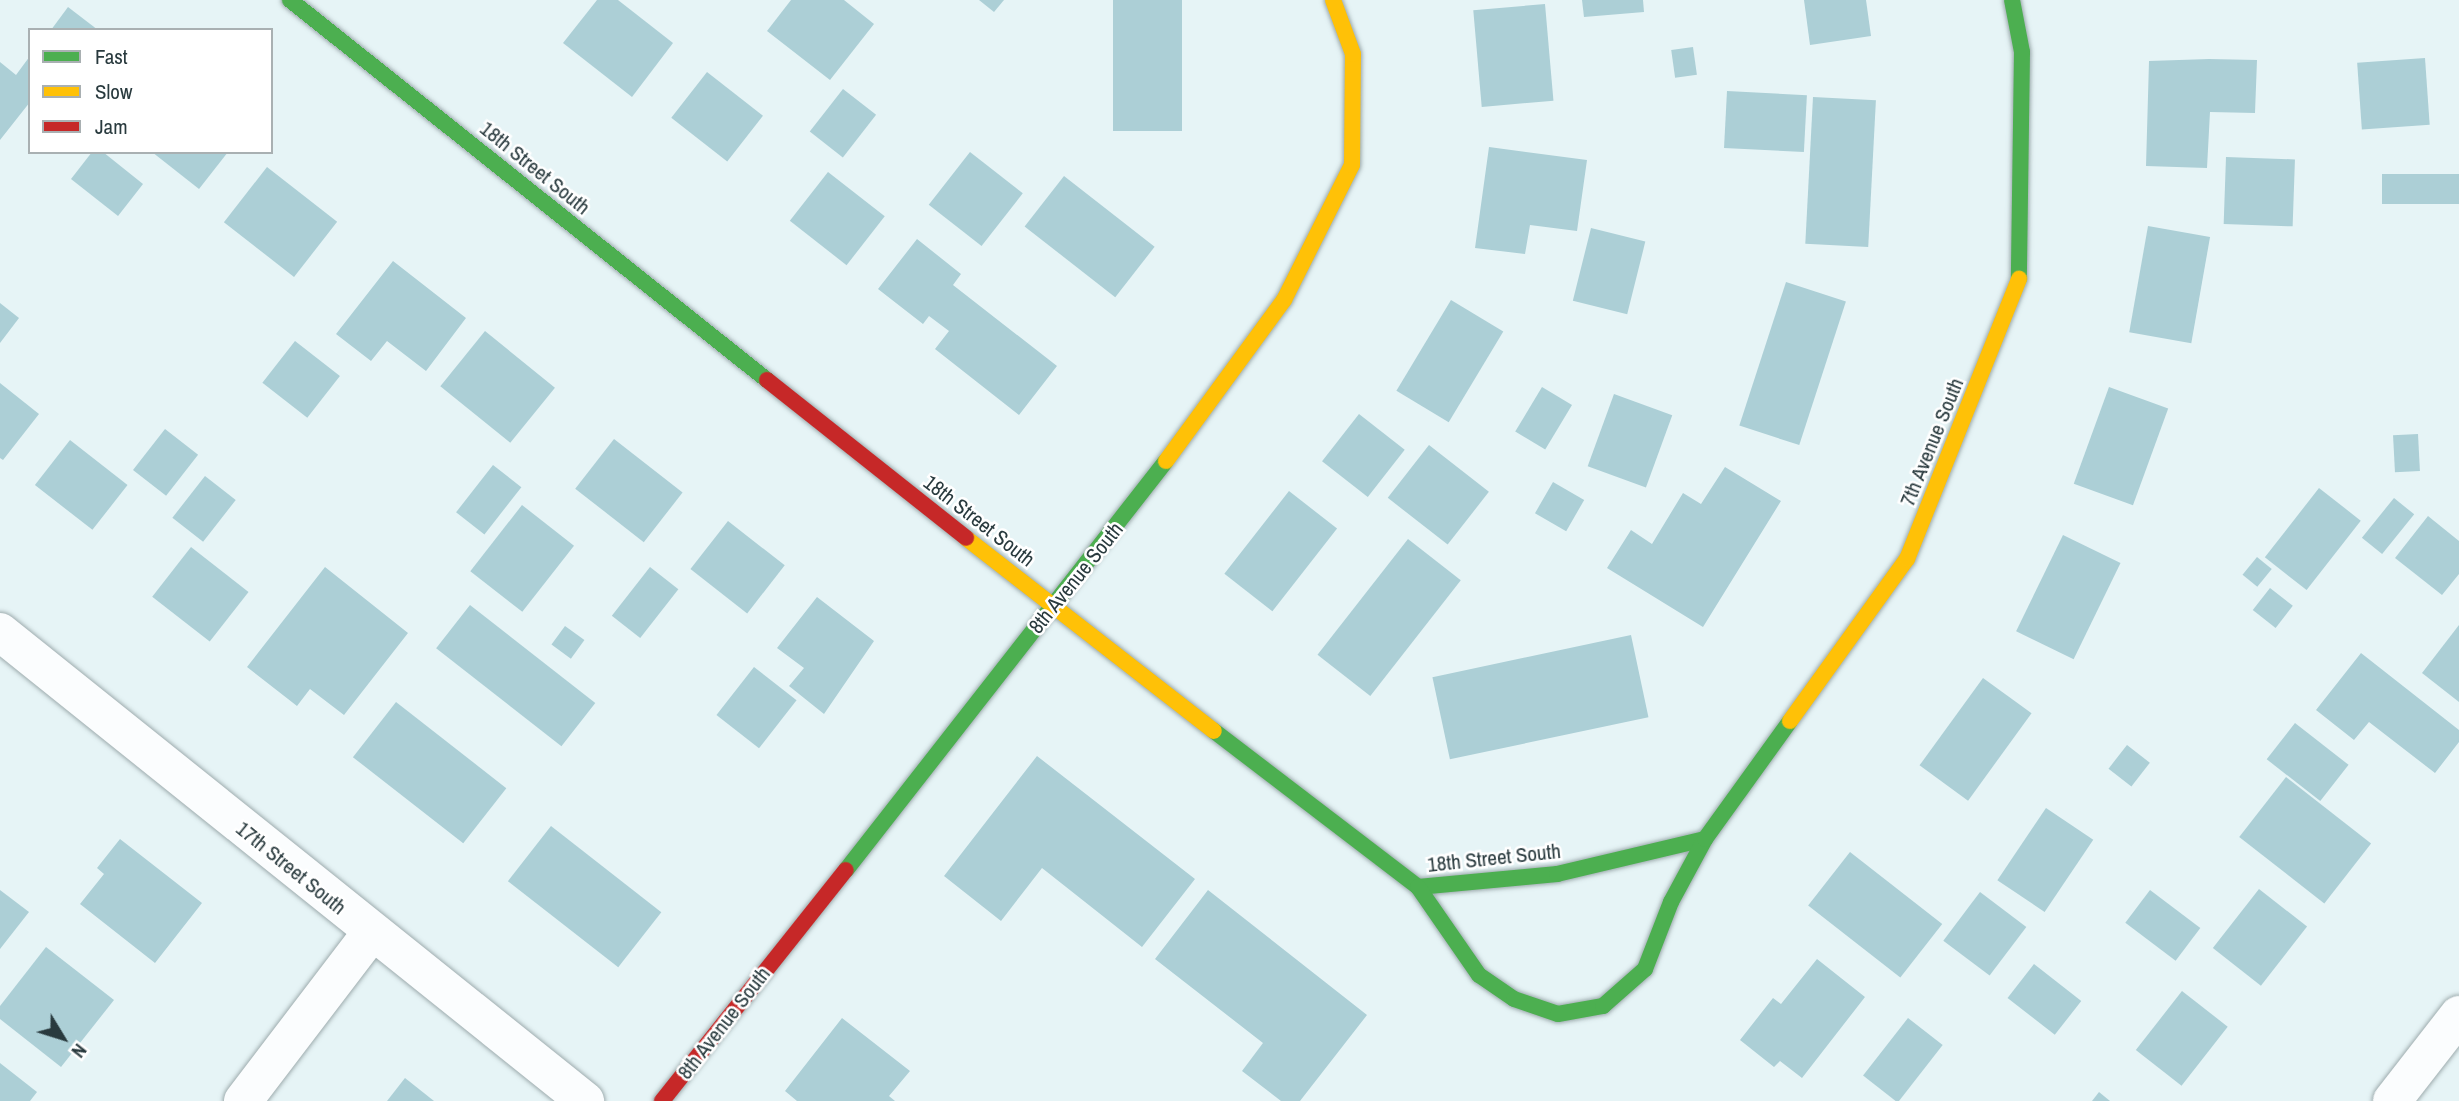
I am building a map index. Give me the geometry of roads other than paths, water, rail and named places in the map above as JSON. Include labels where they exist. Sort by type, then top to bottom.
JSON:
[{"type":"street","name":"18th Street South","points":[[290,0],[1052,607],[1418,887],[1556,874],[1705,839]]},
{"type":"street","name":"8th Avenue South","points":[[662,1101],[1124,519],[1284,300],[1352,165],[1353,54],[1333,0]]},
{"type":"street","name":"7th Avenue South","points":[[1418,887],[1479,975],[1514,999],[1558,1014],[1604,1006],[1645,969],[1671,902],[1705,839],[1907,559],[2019,283],[2022,52],[2012,0]]},
{"type":"street","name":"17th Street South","points":[[0,632],[371,933],[585,1101]]},
{"type":"street","points":[[243,1101],[371,933]]},
{"type":"street","points":[[2392,1101],[2459,1015]]}]
